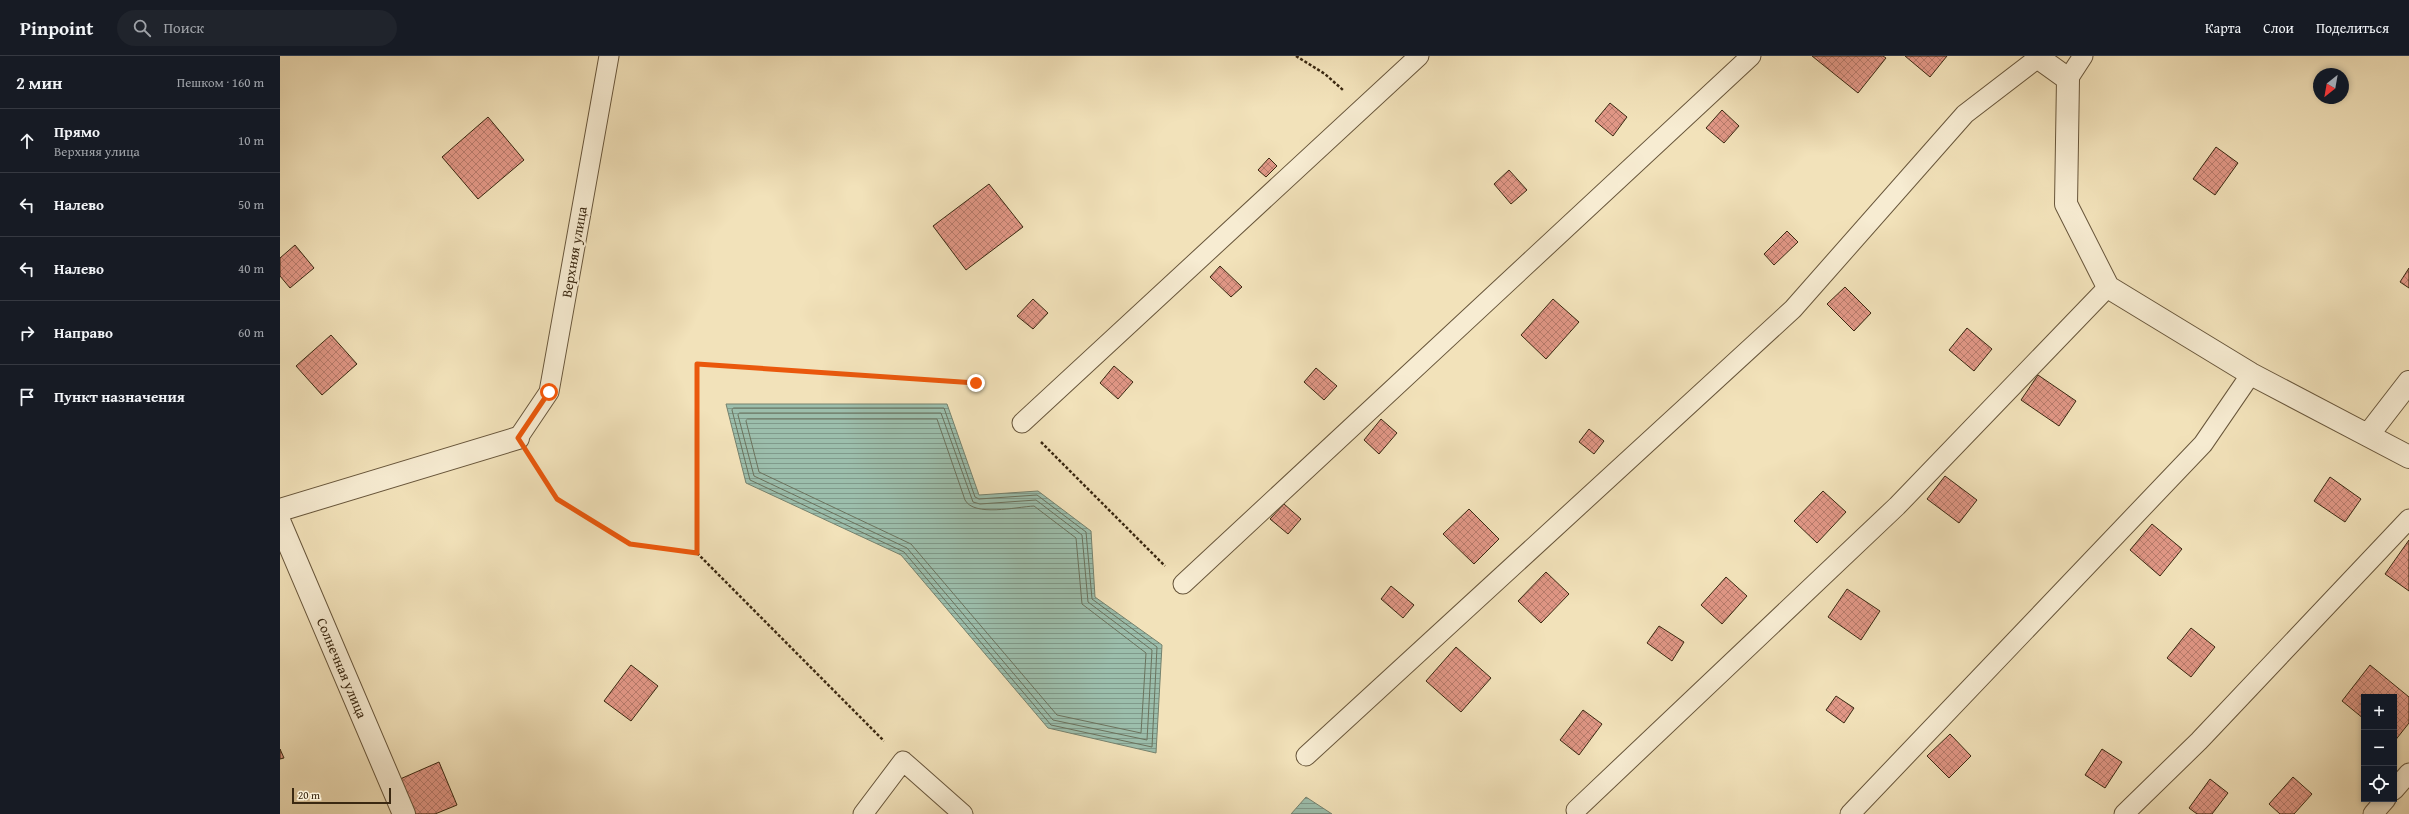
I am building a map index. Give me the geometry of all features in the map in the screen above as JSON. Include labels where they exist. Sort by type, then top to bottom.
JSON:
[{"type":"street","points":[[2037,57],[2068,79],[2066,204],[2108,287],[2251,374],[2409,457]]},
{"type":"street","points":[[2368,435],[2409,382]]},
{"type":"street","points":[[280,510],[518,438]]},
{"type":"street","name":"Солнечная улица","points":[[280,522],[404,814]]},
{"type":"lane","name":"Верхняя улица","points":[[518,438],[549,392],[609,56]]},
{"type":"lane","points":[[1022,423],[1362,107],[1419,56]]},
{"type":"lane","points":[[1183,584],[1751,56]]},
{"type":"lane","points":[[2068,79],[2083,56]]},
{"type":"lane","points":[[1306,756],[1793,308],[1965,114],[2037,57]]},
{"type":"lane","points":[[1576,810],[1897,506],[2108,287]]},
{"type":"lane","points":[[1850,814],[2203,444],[2251,374]]},
{"type":"lane","points":[[2124,814],[2199,741],[2409,519]]},
{"type":"lane","points":[[863,814],[903,761],[963,814]]},
{"type":"lane","points":[[2397,787],[2409,773]]},
{"type":"lane","points":[[2373,814],[2383,802]]},
{"type":"path","points":[[1296,56],[1325,74],[1362,107]]},
{"type":"path","points":[[697,553],[697,364],[976,383]]},
{"type":"path","points":[[1022,423],[1183,584]]},
{"type":"path","points":[[518,438],[557,499],[630,544],[697,553],[903,761]]},
{"type":"water","points":[[726,404],[947,404],[979,495],[1038,491],[1091,531],[1095,597],[1162,645],[1156,753],[1048,728],[901,555],[746,483]]},
{"type":"water","points":[[1306,797],[1332,814],[1291,814]]},
{"type":"building","points":[[1812,56],[1883,56],[1886,58],[1858,93]]},
{"type":"building","points":[[1905,56],[1947,56],[1930,77]]},
{"type":"building","points":[[1610,103],[1627,117],[1613,136],[1595,121]]},
{"type":"building","points":[[1722,110],[1739,126],[1724,143],[1706,128]]},
{"type":"building","points":[[488,117],[524,160],[478,199],[442,157]]},
{"type":"building","points":[[2216,147],[2238,163],[2215,195],[2193,179]]},
{"type":"building","points":[[1269,158],[1277,166],[1266,177],[1258,170]]},
{"type":"building","points":[[1509,170],[1527,190],[1511,204],[1494,184]]},
{"type":"building","points":[[989,184],[1023,227],[966,270],[933,226]]},
{"type":"building","points":[[1787,231],[1798,242],[1774,265],[1764,254]]},
{"type":"building","points":[[295,245],[314,268],[290,288],[280,276],[280,258]]},
{"type":"building","points":[[1220,266],[1242,287],[1231,297],[1210,277]]},
{"type":"building","points":[[2409,268],[2409,288],[2400,282]]},
{"type":"building","points":[[1845,287],[1871,313],[1854,331],[1827,304]]},
{"type":"building","points":[[1033,299],[1048,313],[1033,329],[1017,316]]},
{"type":"building","points":[[1553,299],[1579,322],[1546,359],[1521,335]]},
{"type":"building","points":[[1967,328],[1992,349],[1974,371],[1949,350]]},
{"type":"building","points":[[331,335],[357,364],[322,395],[296,366]]},
{"type":"building","points":[[1114,366],[1133,382],[1118,399],[1100,383]]},
{"type":"building","points":[[1316,368],[1337,386],[1324,400],[1304,382]]},
{"type":"building","points":[[2038,375],[2076,401],[2059,426],[2021,400]]},
{"type":"building","points":[[1381,419],[1397,433],[1379,454],[1364,440]]},
{"type":"building","points":[[1589,429],[1604,441],[1594,454],[1579,442]]},
{"type":"building","points":[[1945,476],[1977,500],[1959,523],[1927,499]]},
{"type":"building","points":[[2330,477],[2361,499],[2345,522],[2314,501]]},
{"type":"building","points":[[1823,491],[1846,512],[1817,543],[1794,521]]},
{"type":"building","points":[[1284,504],[1301,519],[1288,534],[1270,519]]},
{"type":"building","points":[[1469,509],[1499,539],[1474,564],[1443,534]]},
{"type":"building","points":[[2152,524],[2182,549],[2160,576],[2130,550]]},
{"type":"building","points":[[2409,540],[2409,591],[2385,574]]},
{"type":"building","points":[[1546,572],[1569,594],[1541,623],[1518,601]]},
{"type":"building","points":[[1726,577],[1747,596],[1722,624],[1701,605]]},
{"type":"building","points":[[1391,586],[1414,605],[1403,618],[1381,599]]},
{"type":"building","points":[[1847,589],[1880,611],[1861,640],[1828,617]]},
{"type":"building","points":[[1659,626],[1684,642],[1672,661],[1647,643]]},
{"type":"building","points":[[2191,628],[2215,647],[2191,677],[2167,658]]},
{"type":"building","points":[[1456,647],[1491,678],[1461,712],[1426,681]]},
{"type":"building","points":[[631,665],[658,686],[631,721],[604,701]]},
{"type":"building","points":[[2370,665],[2409,697],[2409,723],[2397,738],[2397,694],[2361,694],[2361,717],[2342,701]]},
{"type":"building","points":[[1836,696],[1854,708],[1844,723],[1826,710]]},
{"type":"building","points":[[1583,710],[1602,724],[1579,755],[1560,740]]},
{"type":"building","points":[[1950,734],[1971,756],[1949,778],[1927,756]]},
{"type":"building","points":[[280,749],[284,758],[280,759]]},
{"type":"building","points":[[2102,749],[2122,762],[2105,788],[2085,775]]},
{"type":"building","points":[[439,762],[457,805],[435,814],[404,814],[391,783]]},
{"type":"building","points":[[2293,777],[2312,794],[2294,814],[2280,814],[2269,804]]},
{"type":"building","points":[[2210,779],[2228,793],[2212,814],[2197,814],[2189,808]]},
{"type":"route","points":[[549,392],[518,438],[557,499],[630,544],[697,553],[697,364],[976,383]]}]
